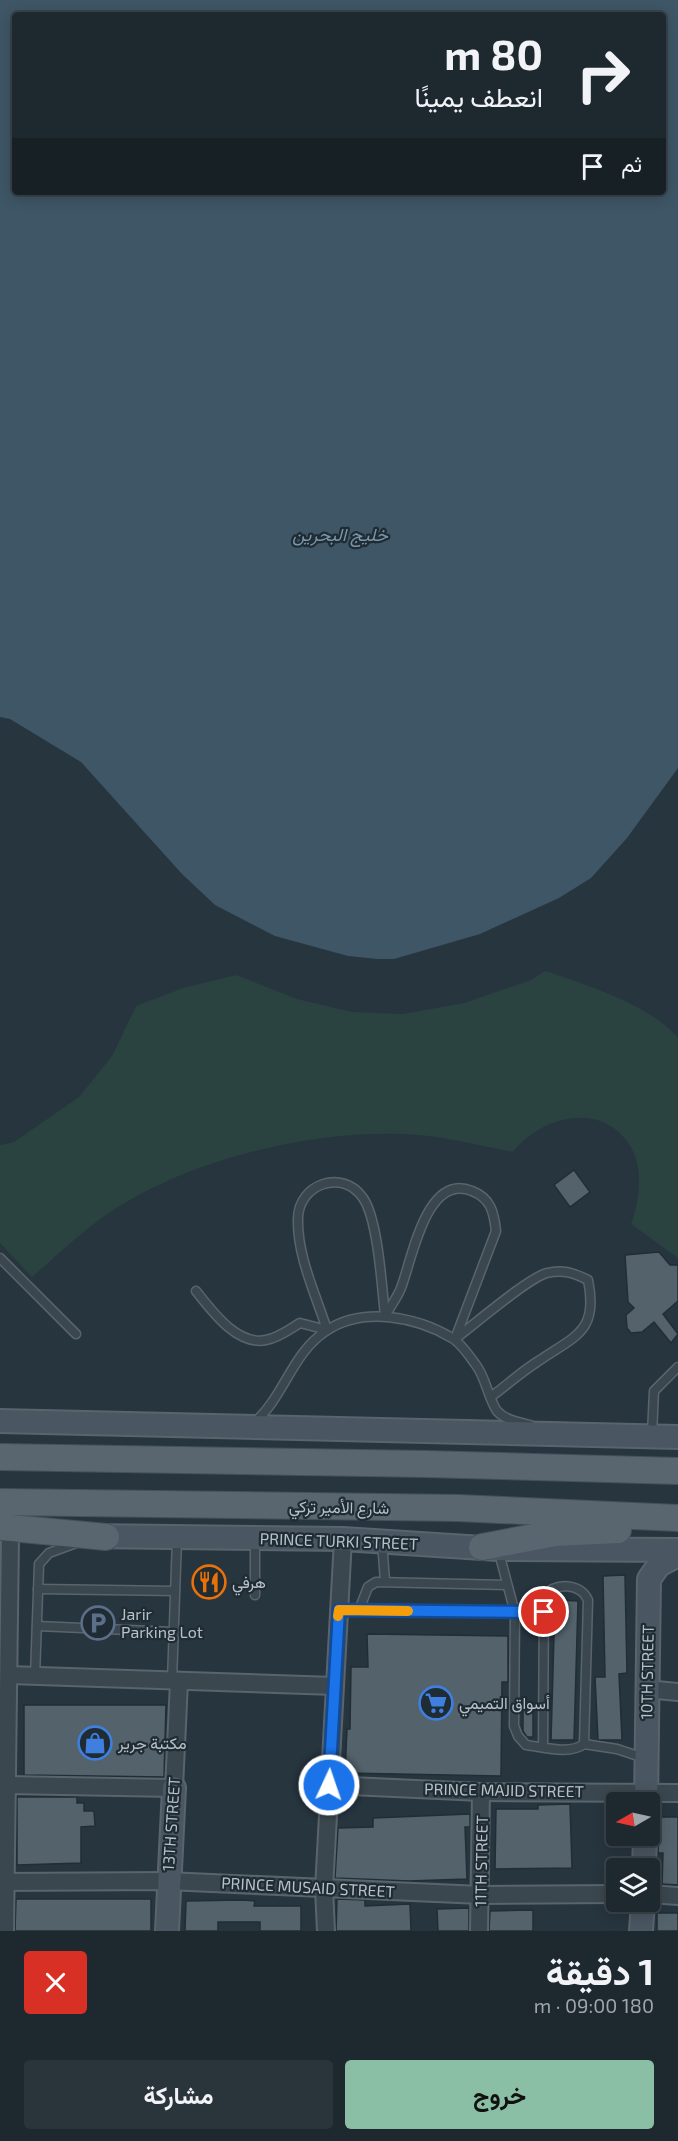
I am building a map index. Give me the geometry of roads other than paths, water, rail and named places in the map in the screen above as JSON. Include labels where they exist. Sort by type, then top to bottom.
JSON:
[{"type":"main road","points":[[0,1457],[678,1471]]},
{"type":"main road","name":"شارع الأمير تركي","points":[[0,1502],[458,1508],[678,1518]]},
{"type":"main road","points":[[490,1548],[555,1533],[678,1528]]},
{"type":"main road","points":[[3,1533],[100,1537]]},
{"type":"street","points":[[0,1421],[678,1437]]},
{"type":"street","points":[[3,1533],[9,1675],[3,1882],[5,1931]]},
{"type":"street","name":"PRINCE TURKI STREET","points":[[100,1537],[343,1539],[490,1548],[678,1550]]},
{"type":"street","points":[[326,1931],[324,1888],[343,1539]]},
{"type":"street","name":"10TH STREET","points":[[646,1792],[644,1759],[649,1580],[659,1565],[678,1555]]},
{"type":"street","points":[[9,1675],[334,1686]]},
{"type":"street","name":"13TH STREET","points":[[166,1931],[174,1788],[175,1681]]},
{"type":"street","points":[[646,1689],[678,1692]]},
{"type":"street","points":[[7,1785],[174,1788]]},
{"type":"street","name":"PRINCE MAJID STREET","points":[[329,1785],[606,1796]]},
{"type":"street","name":"11TH STREET","points":[[479,1931],[482,1792]]},
{"type":"street","name":"PRINCE MAJID STREET","points":[[660,1795],[678,1793]]},
{"type":"street","name":"PRINCE MUSAID STREET","points":[[3,1882],[167,1881],[481,1895],[606,1894]]},
{"type":"street","points":[[660,1895],[678,1896]]},
{"type":"street","points":[[641,1931],[642,1912]]},
{"type":"lane","points":[[327,1330],[300,1245],[297,1217],[302,1200],[315,1186],[332,1181],[351,1188],[363,1198],[376,1240],[385,1316]]},
{"type":"lane","points":[[385,1316],[400,1290],[422,1225],[432,1204],[445,1192],[458,1188],[470,1190],[487,1198],[494,1215],[496,1231],[455,1339]]},
{"type":"lane","points":[[0,1258],[76,1334]]},
{"type":"lane","points":[[455,1339],[529,1282],[546,1273],[569,1271],[588,1280],[592,1298],[589,1317],[578,1336],[536,1362],[492,1396]]},
{"type":"lane","points":[[196,1291],[222,1324],[243,1336],[265,1341],[300,1323],[327,1330]]},
{"type":"lane","points":[[249,1427],[270,1409],[305,1349],[327,1330],[354,1320],[385,1316],[421,1323],[455,1339],[478,1368],[497,1410],[508,1419],[563,1433]]},
{"type":"lane","points":[[652,1436],[654,1391],[678,1367]]},
{"type":"lane","points":[[35,1676],[39,1564],[42,1558],[60,1548],[100,1537]]},
{"type":"lane","points":[[175,1681],[177,1537]]},
{"type":"lane","points":[[255,1538],[255,1595]]},
{"type":"lane","points":[[382,1542],[385,1581]]},
{"type":"lane","points":[[490,1548],[507,1585],[515,1613],[514,1726],[526,1745],[572,1749],[584,1744],[617,1749],[644,1759]]},
{"type":"lane","points":[[359,1610],[368,1587],[376,1582],[507,1585]]},
{"type":"lane","points":[[543,1747],[544,1596],[550,1589],[557,1587],[577,1588],[585,1592],[588,1600],[584,1744]]},
{"type":"lane","points":[[38,1589],[175,1591]]},
{"type":"lane","points":[[339,1610],[544,1612]]},
{"type":"lane","points":[[37,1626],[174,1632]]},
{"type":"water","name":"خليج البحرين","points":[[0,0],[678,0],[678,768],[627,838],[591,878],[559,898],[480,934],[394,959],[348,956],[275,936],[215,905],[182,874],[81,762],[10,719],[0,717]]},
{"type":"place","name":"هرفي","points":[[209,1582]]},
{"type":"place","name":"Jarir Parking Lot","points":[[98,1623]]},
{"type":"place","name":"أسواق التميمي","points":[[436,1703]]},
{"type":"place","name":"مكتبة جرير","points":[[95,1743]]}]
